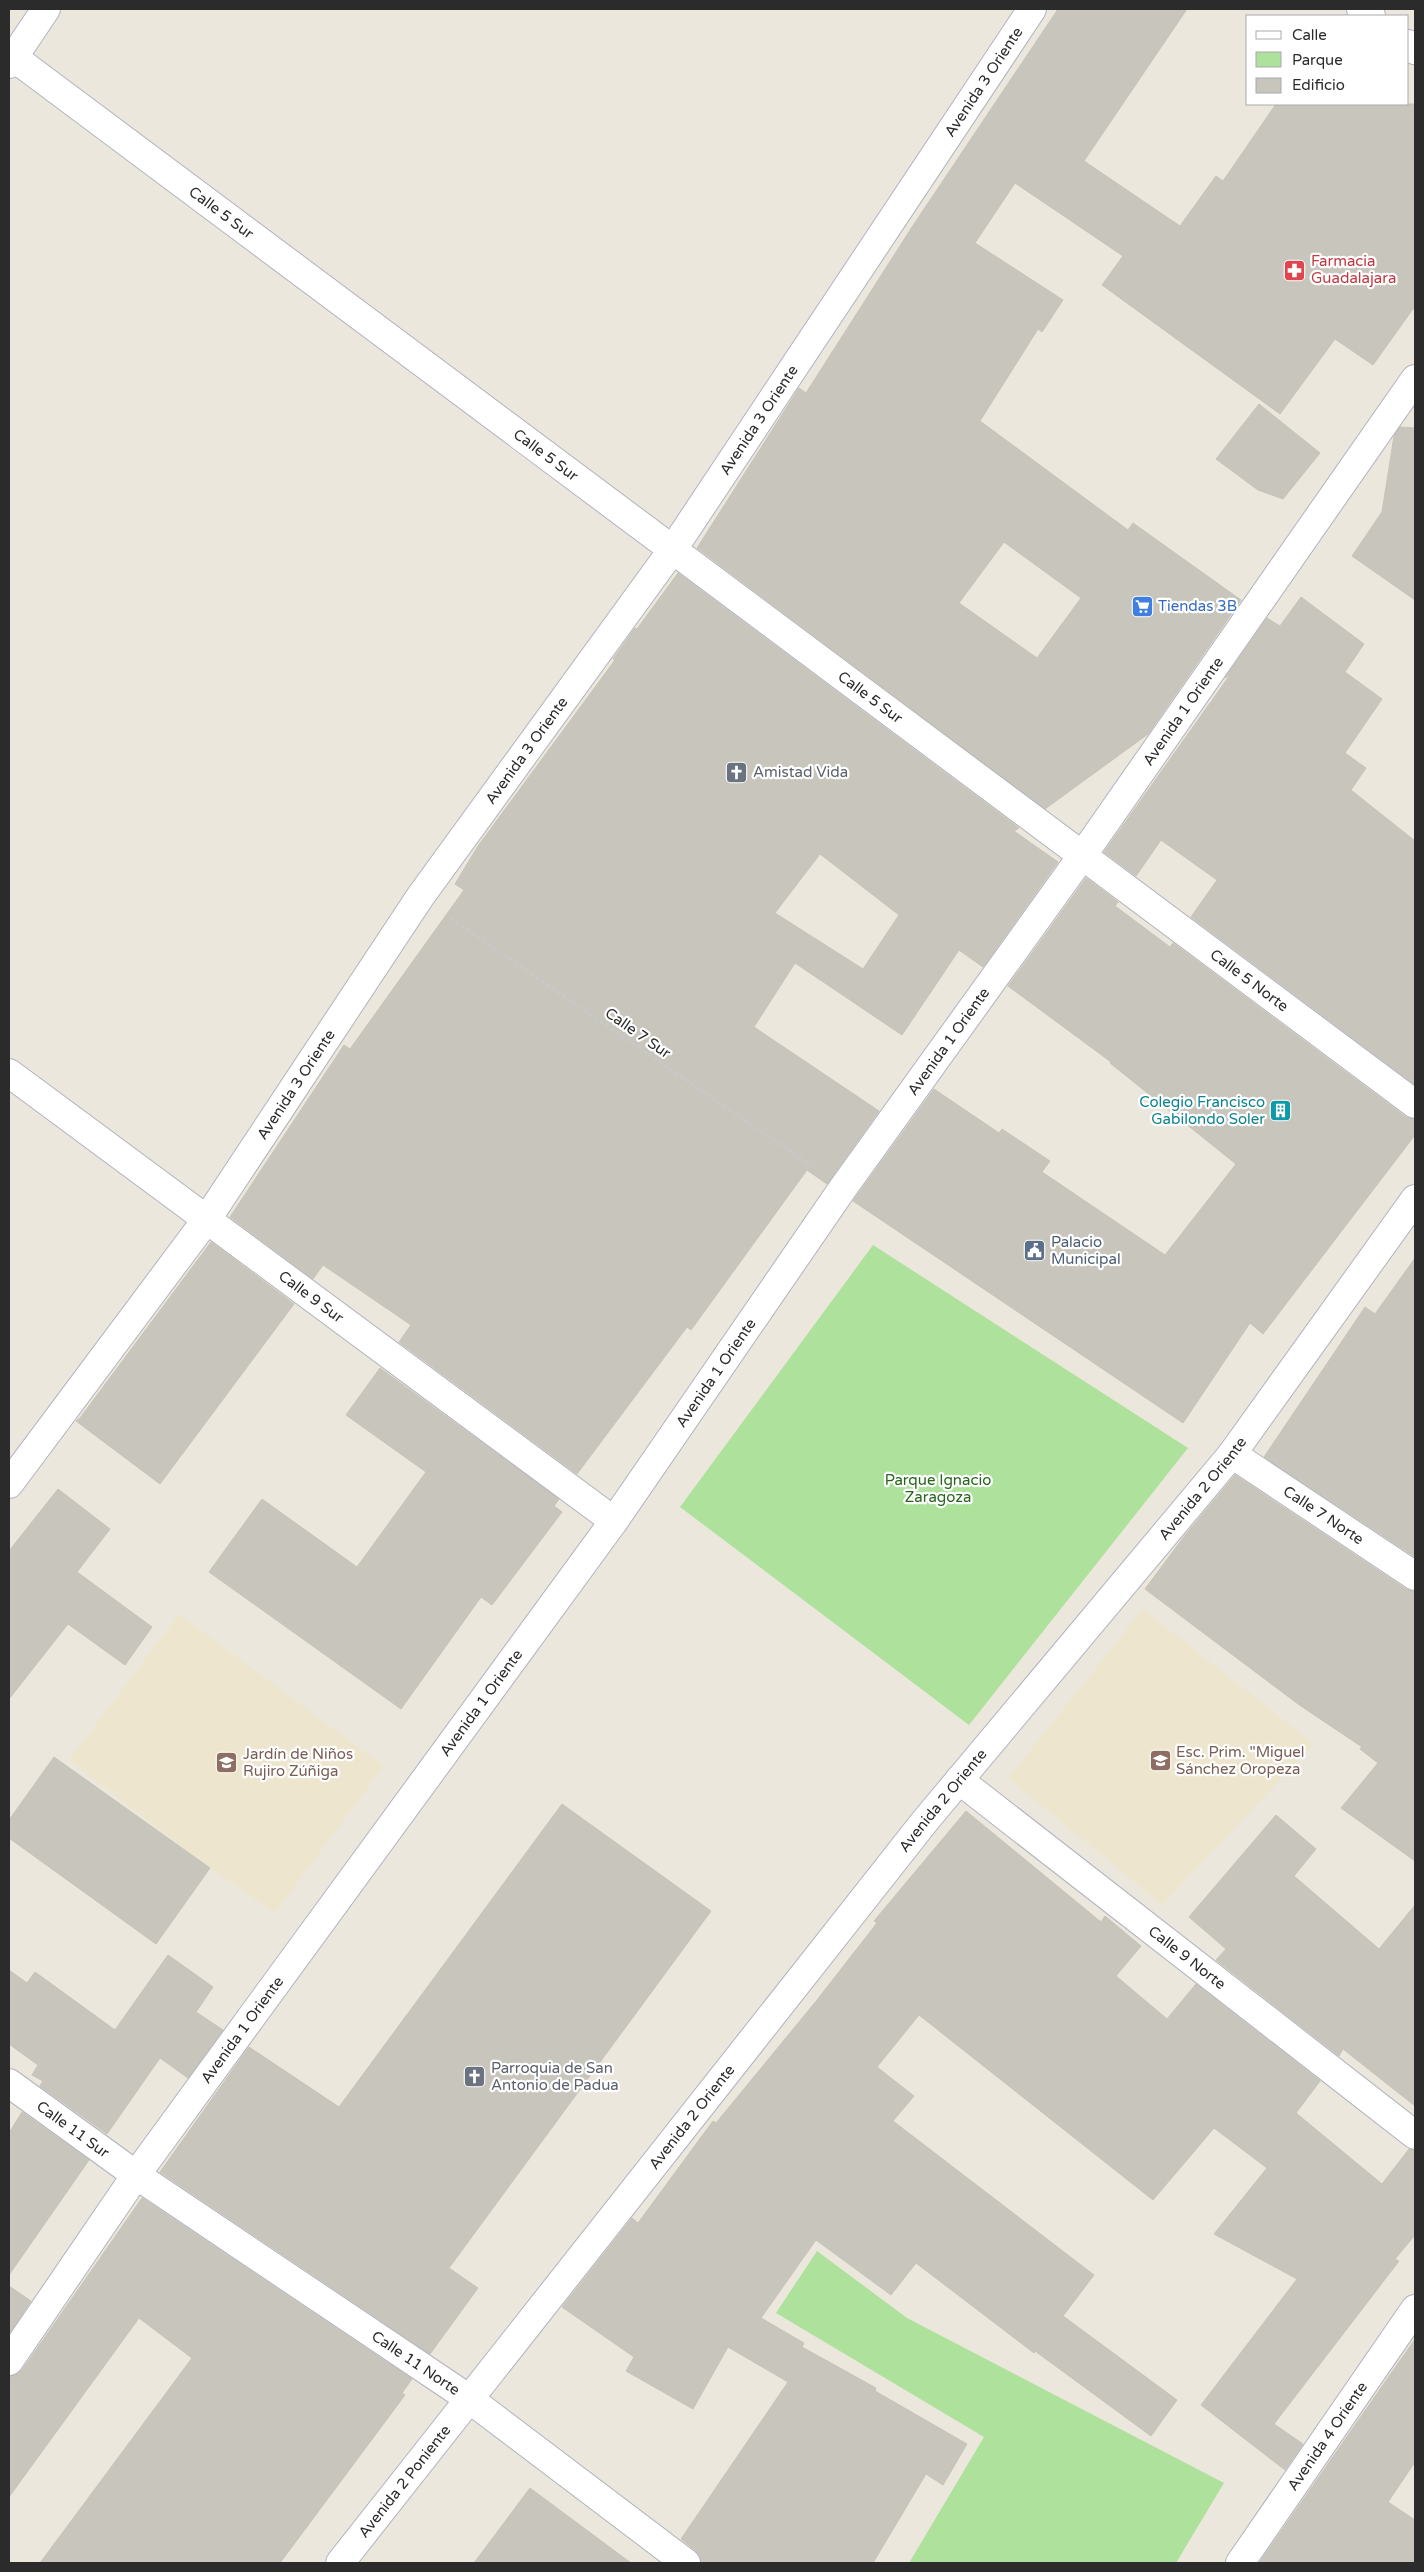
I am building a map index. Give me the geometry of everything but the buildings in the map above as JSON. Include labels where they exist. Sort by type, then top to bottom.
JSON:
[{"type":"street","points":[[10,59],[46,9]]},
{"type":"street","name":"Avenida 3 Oriente","points":[[9,1484],[207,1219],[420,897],[673,548],[1032,9]]},
{"type":"street","name":"Calle 5 Sur","points":[[10,59],[673,548],[1082,856]]},
{"type":"street","name":"Avenida 1 Oriente","points":[[9,2361],[136,2175],[614,1521],[843,1188],[1082,856],[1415,379]]},
{"type":"street","name":"Calle 5 Norte","points":[[1082,856],[1415,1104]]},
{"type":"street","name":"Calle 9 Sur","points":[[9,1074],[614,1521]]},
{"type":"street","name":"Avenida 2 Oriente","points":[[468,2398],[959,1780],[1232,1454],[1415,1199]]},
{"type":"street","name":"Calle 7 Norte","points":[[1232,1454],[1415,1576]]},
{"type":"street","name":"Calle 9 Norte","points":[[959,1780],[1415,2135]]},
{"type":"street","name":"Calle 11 Sur","points":[[9,2083],[136,2175]]},
{"type":"street","name":"Calle 11 Norte","points":[[136,2175],[468,2398],[686,2563]]},
{"type":"street","name":"Avenida 4 Oriente","points":[[1240,2563],[1415,2309]]},
{"type":"street","name":"Avenida 2 Poniente","points":[[340,2563],[468,2398]]},
{"type":"path","name":"Calle 7 Sur","points":[[420,897],[843,1188]]},
{"type":"shaded area","name":"Esc. Prim. \"Miguel Sánchez Oropeza","points":[[1143,1609],[1314,1744],[1162,1905],[1008,1778]]},
{"type":"shaded area","name":"Jardín de Niños Rujiro Zúñiga","points":[[179,1614],[384,1766],[275,1913],[210,1868],[69,1760]]},
{"type":"green space","name":"Parque Ignacio Zaragoza","points":[[873,1245],[1188,1448],[969,1725],[680,1507]]},
{"type":"green space","points":[[817,2251],[907,2318],[1224,2483],[1176,2563],[909,2563],[984,2437],[776,2313]]},
{"type":"place","name":"Farmacia Guadalajara","points":[[1295,270]]},
{"type":"place","name":"Tiendas 3B","points":[[1142,606]]},
{"type":"place","name":"Amistad Vida","points":[[737,772]]},
{"type":"place","name":"Colegio Francisco Gabilondo Soler","points":[[1281,1111]]},
{"type":"place","name":"Palacio Municipal","points":[[1035,1251]]},
{"type":"place","name":"Esc. Prim. \"Miguel Sánchez Oropeza","points":[[1160,1761]]},
{"type":"place","name":"Jardín de Niños Rujiro Zúñiga","points":[[227,1763]]},
{"type":"place","name":"Parroquia de San Antonio de Padua","points":[[475,2077]]}]
